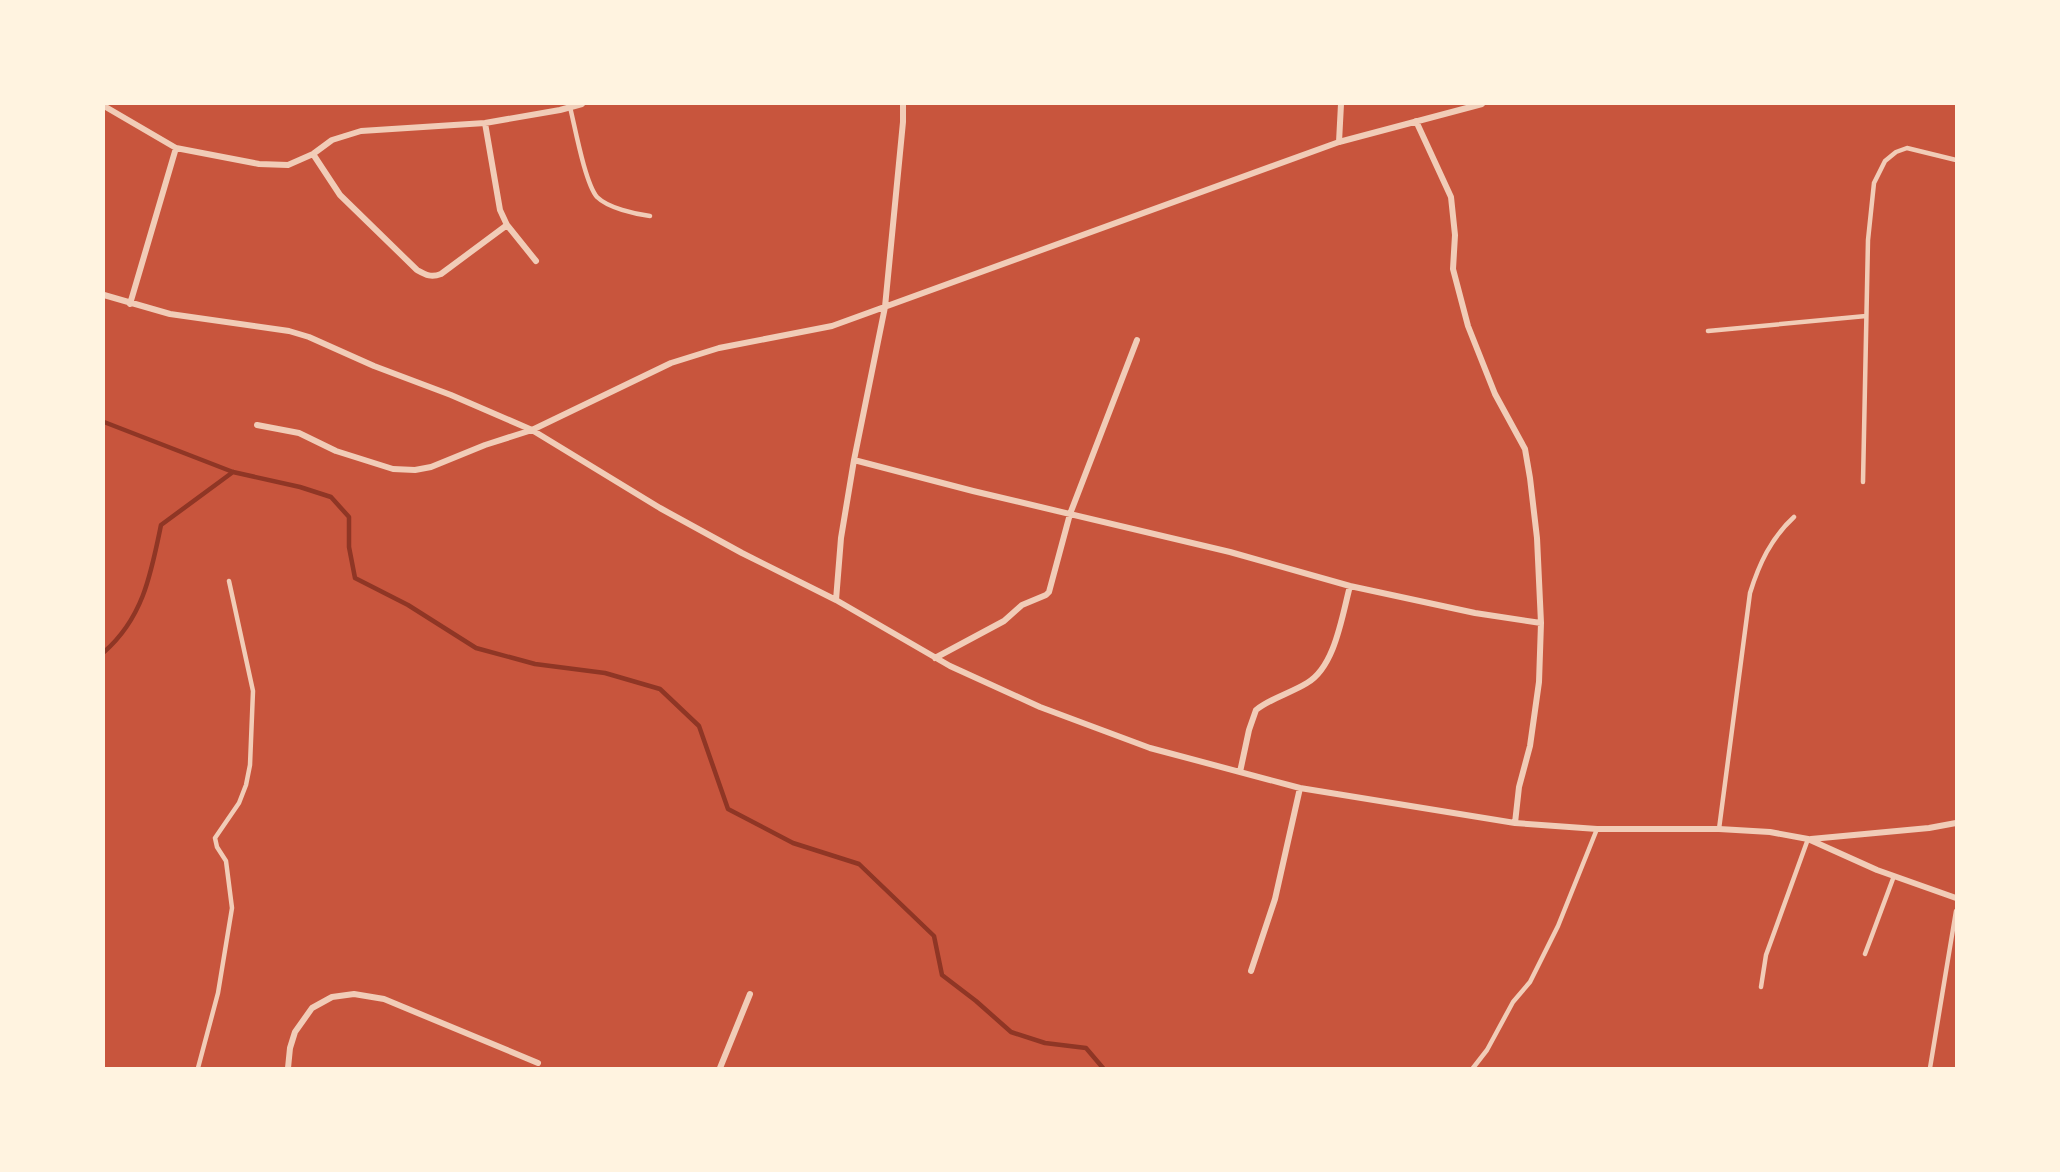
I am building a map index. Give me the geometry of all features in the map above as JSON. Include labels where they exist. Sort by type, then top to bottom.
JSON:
[{"type":"street","points":[[109,106],[176,148],[259,164],[288,165],[314,154],[332,140],[361,131],[486,123],[582,104]]},
{"type":"street","points":[[836,600],[841,538],[854,460],[885,307],[903,104]]},
{"type":"street","points":[[1339,141],[1341,104]]},
{"type":"street","points":[[256,424],[299,433],[365,462],[393,469],[415,470],[431,467],[532,430],[671,363],[719,348],[832,326],[1339,141],[1482,104]]},
{"type":"street","points":[[1416,121],[1451,197],[1455,235],[1453,269],[1468,326],[1495,394],[1525,449],[1530,478],[1537,538],[1541,623],[1539,682],[1526,765],[1519,787],[1515,823]]},
{"type":"street","points":[[486,123],[500,210],[507,225],[536,261]]},
{"type":"street","points":[[130,304],[176,148]]},
{"type":"street","points":[[314,154],[340,195],[417,270],[429,277],[441,274],[507,225]]},
{"type":"street","points":[[104,295],[170,314],[289,331],[309,337],[532,430],[660,508],[742,553],[836,600],[934,658],[1040,707],[1150,748],[1300,788],[1515,823],[1597,829],[1770,831],[1808,839],[1894,876],[1956,898]]},
{"type":"street","points":[[934,658],[1004,621],[1025,604],[1049,592],[1070,514],[1137,340]]},
{"type":"street","points":[[854,460],[1230,552],[1350,586],[1475,613],[1541,623]]},
{"type":"street","points":[[1240,772],[1249,730],[1257,710],[1309,682],[1324,668],[1350,586]]},
{"type":"street","points":[[1251,971],[1275,899],[1300,788]]},
{"type":"street","points":[[1808,839],[1929,828],[1956,823]]},
{"type":"street","points":[[288,1068],[290,1048],[295,1032],[312,1008],[332,997],[354,994],[384,999],[538,1063]]},
{"type":"street","points":[[720,1068],[750,994]]},
{"type":"lane","points":[[570,107],[588,182],[596,196],[602,201],[632,213],[650,216]]},
{"type":"lane","points":[[1863,482],[1868,240],[1874,183],[1886,161],[1896,152],[1907,148],[1956,160]]},
{"type":"lane","points":[[1708,332],[1866,316]]},
{"type":"lane","points":[[1719,829],[1750,593],[1759,564],[1779,531],[1794,517]]},
{"type":"lane","points":[[198,1068],[218,993],[232,908],[226,861],[217,847],[215,838],[239,803],[250,765],[253,690],[229,581]]},
{"type":"lane","points":[[1473,1068],[1487,1050],[1513,1002],[1530,982],[1558,926],[1597,829]]},
{"type":"lane","points":[[1761,987],[1766,955],[1808,839]]},
{"type":"lane","points":[[1865,954],[1894,876]]},
{"type":"lane","points":[[1930,1068],[1956,912]]},
{"type":"waterway","points":[[104,422],[233,472],[300,487],[331,497],[349,517],[349,547],[355,578],[408,605],[476,648],[535,664],[605,673],[660,689],[699,726],[728,809],[793,843],[859,864],[934,936],[942,975],[1011,1032],[1045,1043],[1086,1048],[1103,1068]]},
{"type":"waterway","points":[[104,652],[117,639],[137,610],[149,578],[161,525],[233,472]]}]
